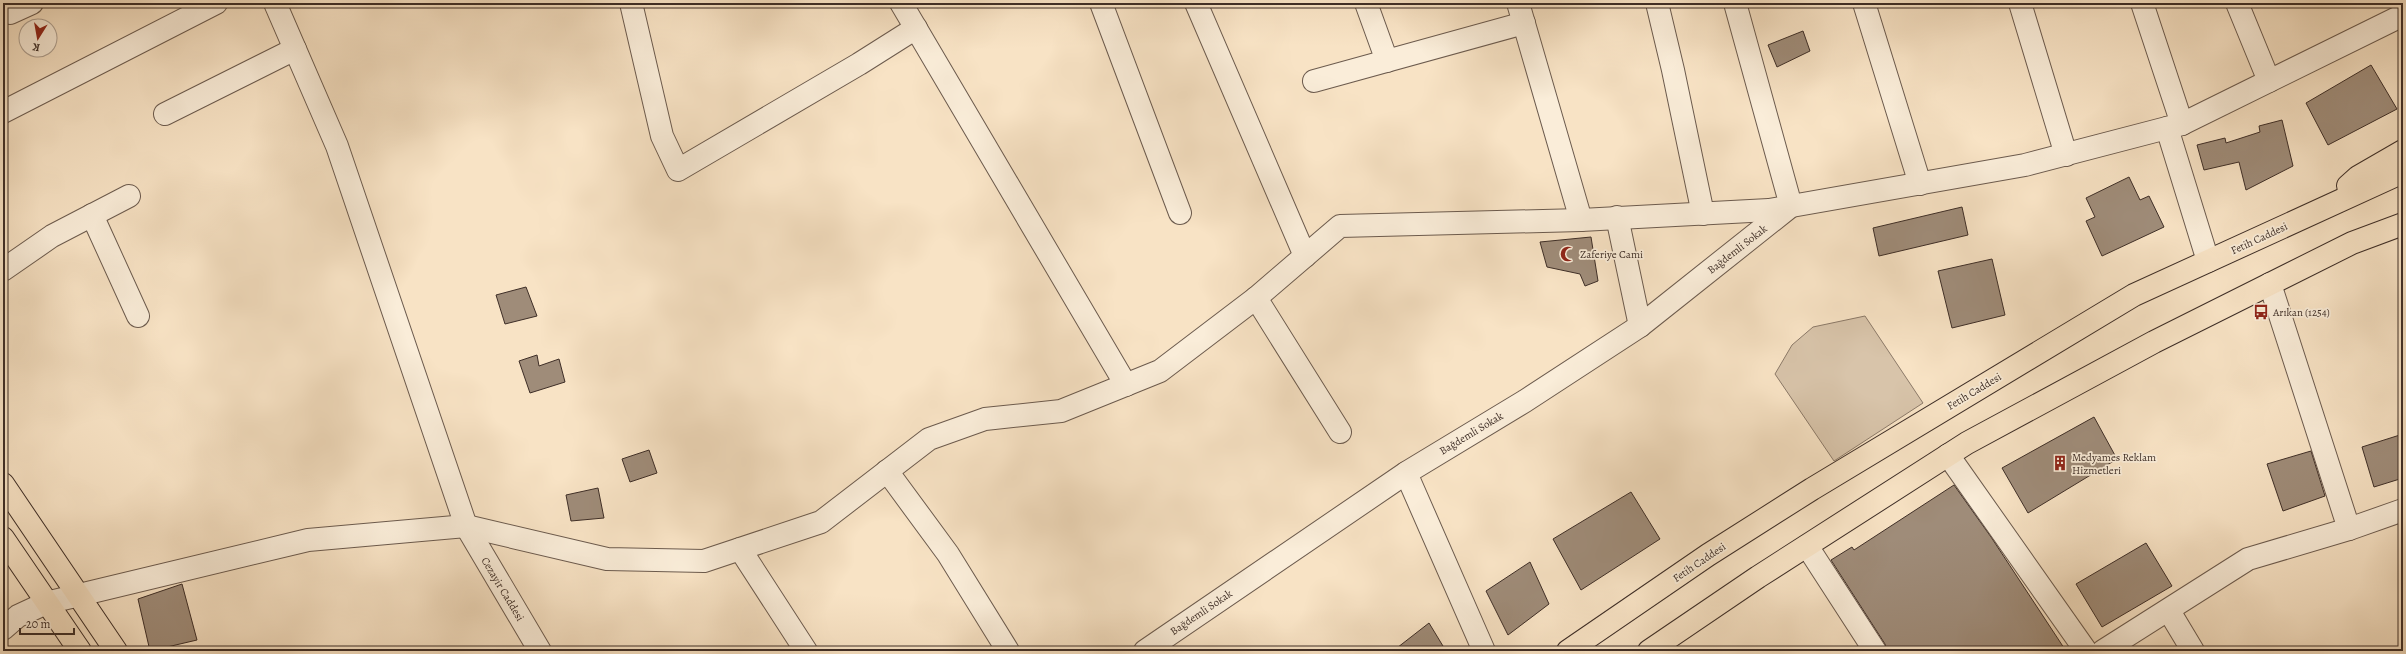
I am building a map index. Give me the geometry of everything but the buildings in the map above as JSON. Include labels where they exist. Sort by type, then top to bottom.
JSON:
[{"type":"main road","points":[[2322,209],[2358,177],[2403,151]]},
{"type":"main road","name":"Fetih Caddesi","points":[[1568,651],[1708,554],[1812,488],[2134,295],[2403,172]]},
{"type":"main road","points":[[1650,651],[1807,546],[1948,455],[2154,342],[2352,243],[2400,225]]},
{"type":"main road","points":[[3,484],[116,651]]},
{"type":"main road","points":[[3,538],[80,651]]},
{"type":"street","points":[[4,3],[10,13],[32,3]]},
{"type":"street","points":[[3,112],[216,3]]},
{"type":"street","name":"Cezayir Caddesi","points":[[275,3],[337,146],[466,526],[540,651]]},
{"type":"street","points":[[631,3],[662,136],[678,170],[859,64],[916,28]]},
{"type":"street","points":[[901,3],[1126,385]]},
{"type":"street","points":[[1101,3],[1180,213]]},
{"type":"street","points":[[1196,3],[1305,256]]},
{"type":"street","points":[[1366,3],[1387,61]]},
{"type":"street","points":[[1657,3],[1673,70],[1703,214]]},
{"type":"street","points":[[1735,3],[1792,206]]},
{"type":"street","points":[[1864,3],[1920,184]]},
{"type":"street","points":[[2020,3],[2066,155]]},
{"type":"street","points":[[2142,3],[2175,126],[2208,261]]},
{"type":"street","points":[[2236,3],[2269,81]]},
{"type":"street","points":[[1314,81],[1387,61],[1521,13],[1581,220]]},
{"type":"street","points":[[3,629],[18,616],[46,603],[308,540],[466,526],[607,559],[704,561],[821,522],[929,439],[985,419],[1061,411],[1160,371],[1256,298],[1340,226],[1581,220],[1769,210],[2025,165],[2175,126],[2403,14]]},
{"type":"street","points":[[165,114],[295,50]]},
{"type":"street","points":[[3,270],[52,236],[129,196]]},
{"type":"street","name":"Bağdemli Sokak","points":[[1145,651],[1406,473],[1525,401],[1640,326],[1792,206]]},
{"type":"street","points":[[92,215],[138,316]]},
{"type":"street","points":[[1618,217],[1640,326]]},
{"type":"street","points":[[2270,284],[2349,529]]},
{"type":"street","points":[[1256,298],[1340,432]]},
{"type":"street","points":[[1948,455],[2086,651]]},
{"type":"street","points":[[887,471],[948,554],[1008,651]]},
{"type":"street","points":[[1406,473],[1484,651]]},
{"type":"street","points":[[2103,651],[2169,611],[2248,559],[2349,529],[2403,510]]},
{"type":"street","points":[[1807,546],[1875,651]]},
{"type":"street","points":[[740,550],[806,651]]},
{"type":"street","points":[[2169,611],[2193,651]]},
{"type":"shaded area","points":[[1865,316],[1923,403],[1834,461],[1775,374],[1792,345],[1813,327]]},
{"type":"place","name":"Zaferiye Cami","points":[[1568,254]]},
{"type":"place","name":"Arıkan (1254)","points":[[2261,312]]},
{"type":"place","name":"Medyames Reklam Hizmetleri","points":[[2060,463]]}]
